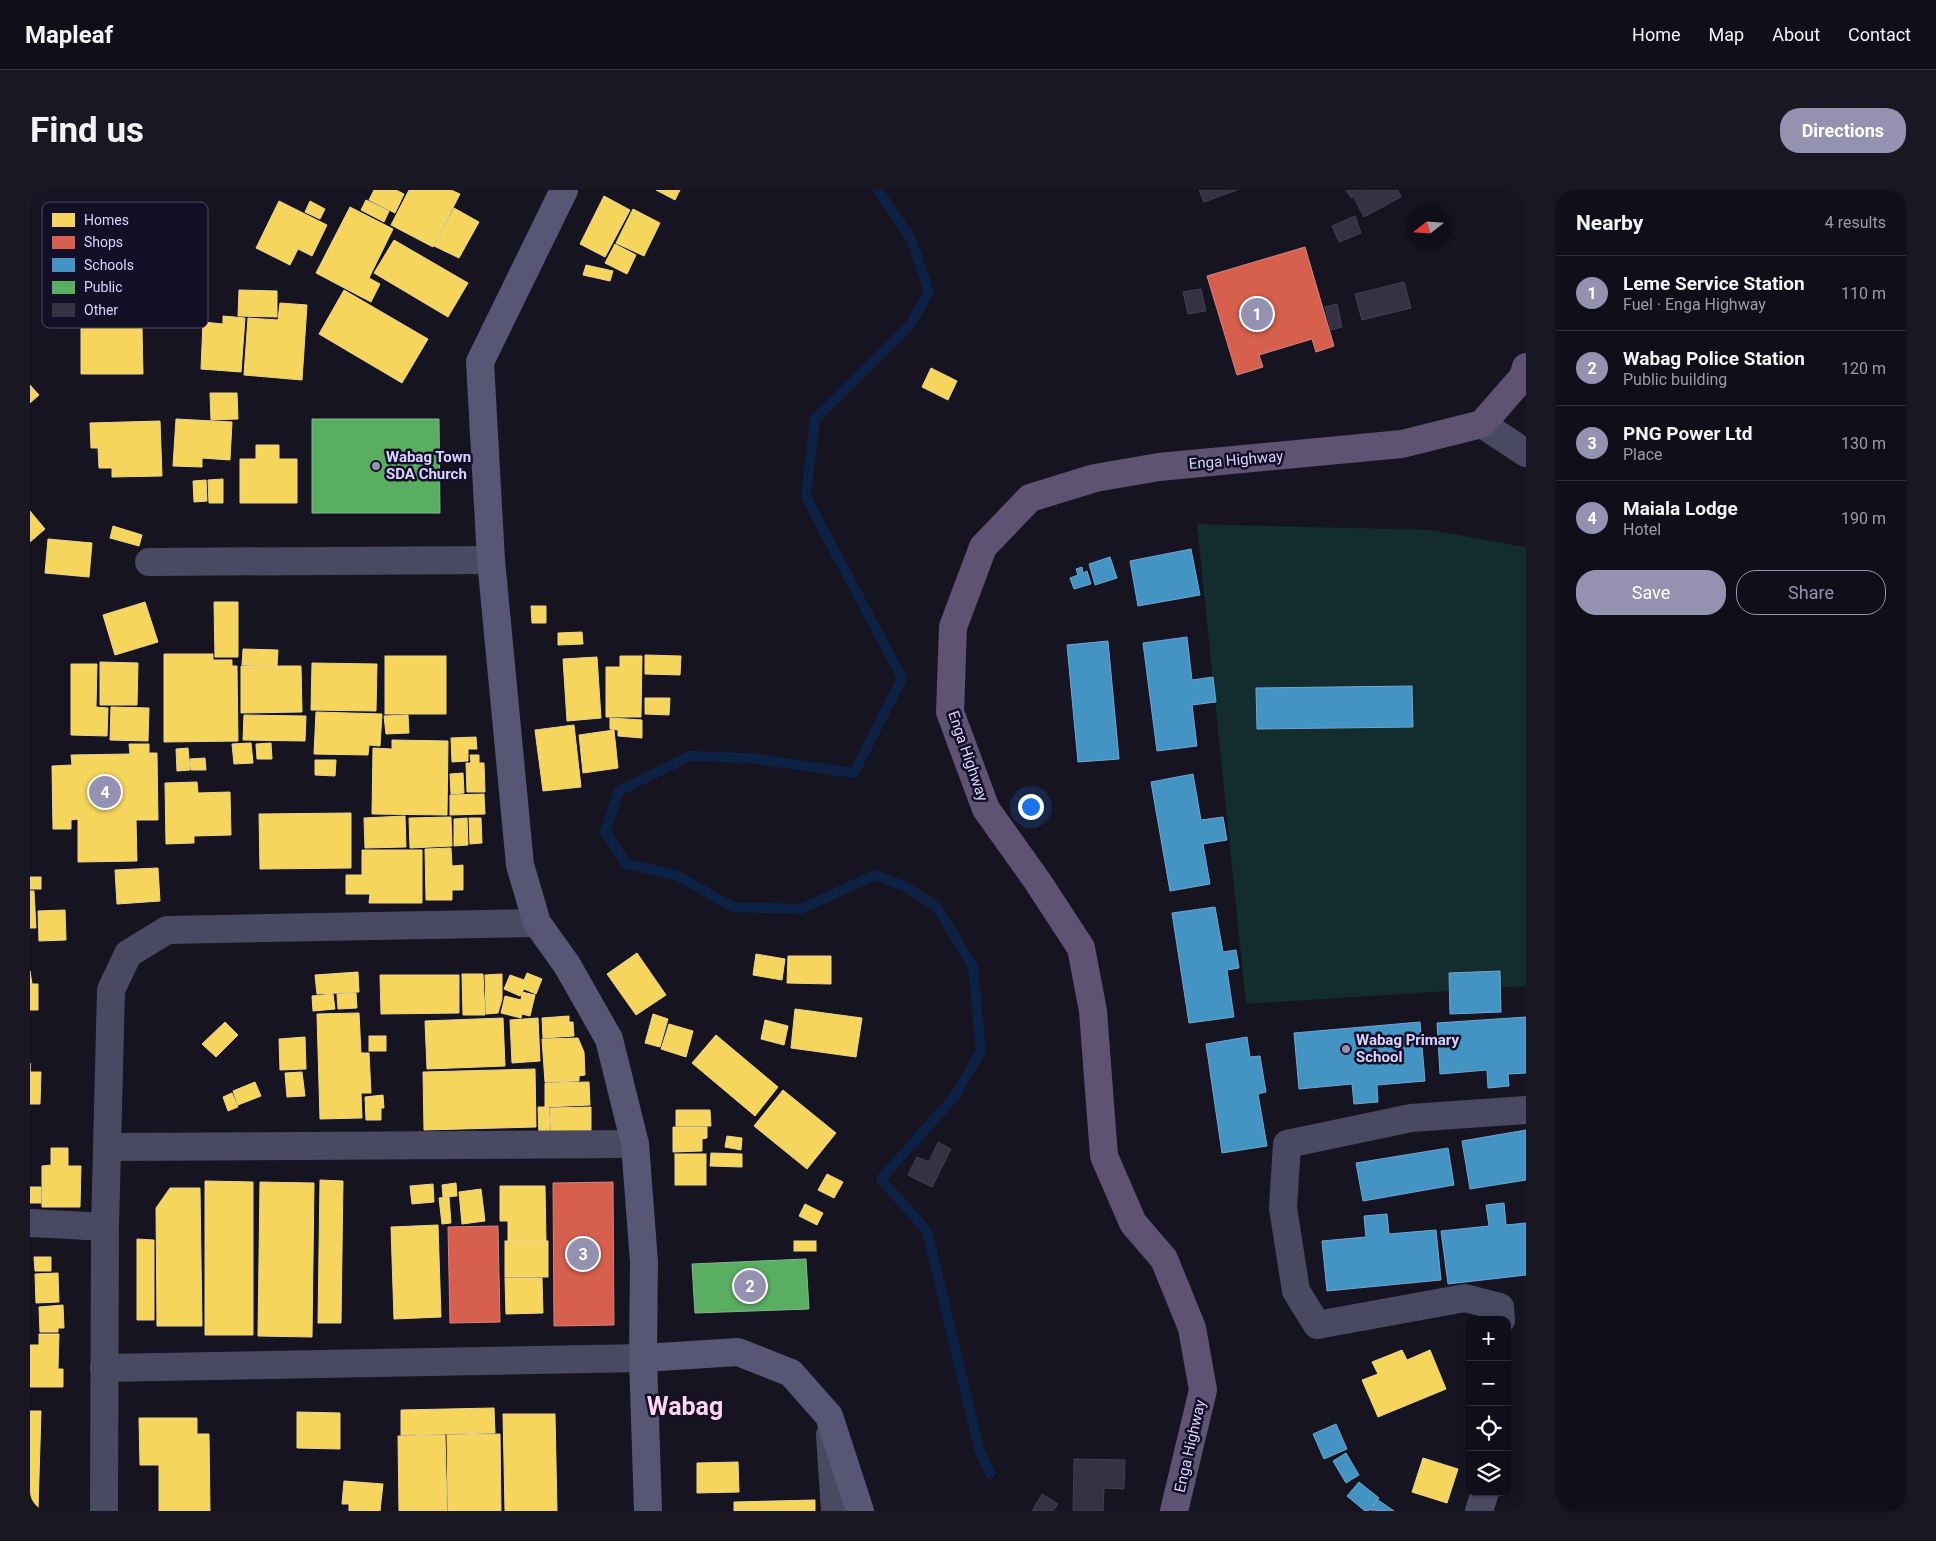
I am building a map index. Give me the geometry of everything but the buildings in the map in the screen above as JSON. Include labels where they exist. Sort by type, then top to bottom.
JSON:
[{"type":"main road","points":[[1482,424],[1523,377],[1526,367]]},
{"type":"main road","name":"Enga Highway","points":[[1174,1511],[1203,1390],[1192,1328],[1164,1259],[1133,1223],[1104,1156],[1093,1011],[1081,948],[1038,882],[986,809],[950,712],[953,627],[983,547],[1030,498],[1095,478],[1159,467],[1402,444],[1482,424]]},
{"type":"street","points":[[564,190],[480,362],[491,560],[520,865],[537,923],[567,966],[608,1039],[635,1144],[644,1262],[643,1358],[648,1511]]},
{"type":"street","points":[[1482,424],[1526,454]]},
{"type":"street","points":[[149,562],[491,560]]},
{"type":"street","points":[[104,1511],[105,1227],[111,990],[128,954],[167,930],[537,923]]},
{"type":"street","points":[[1501,1316],[1500,1307],[1465,1298],[1317,1325],[1296,1291],[1283,1208],[1288,1144],[1411,1118],[1526,1110]]},
{"type":"street","points":[[107,1147],[635,1144]]},
{"type":"street","points":[[30,1223],[105,1227]]},
{"type":"street","points":[[104,1368],[643,1358],[738,1352],[791,1373],[829,1416],[860,1511]]},
{"type":"street","points":[[829,1416],[835,1511]]},
{"type":"street","points":[[1479,1511],[1484,1496]]},
{"type":"green space","points":[[1197,524],[1430,530],[1526,547],[1526,986],[1246,1004]]},
{"type":"waterway","points":[[878,190],[911,239],[929,292],[910,325],[815,419],[806,497],[902,678],[854,773],[750,758],[690,756],[619,791],[605,832],[627,864],[676,875],[733,907],[801,909],[875,875],[906,887],[937,907],[973,967],[981,1051],[955,1096],[881,1179],[927,1231],[980,1452],[990,1474]]},
{"type":"place","name":"Leme Service Station","points":[[1257,314]]},
{"type":"place","name":"Wabag Town SDA Church","points":[[376,466]]},
{"type":"place","name":"Maiala Lodge","points":[[105,792]]},
{"type":"place","name":"Wabag Primary School","points":[[1346,1049]]},
{"type":"place","name":"PNG Power Ltd","points":[[583,1254]]},
{"type":"place","name":"Wabag Police Station","points":[[750,1286]]},
{"type":"district","name":"Wabag","points":[[685,1406]]}]
